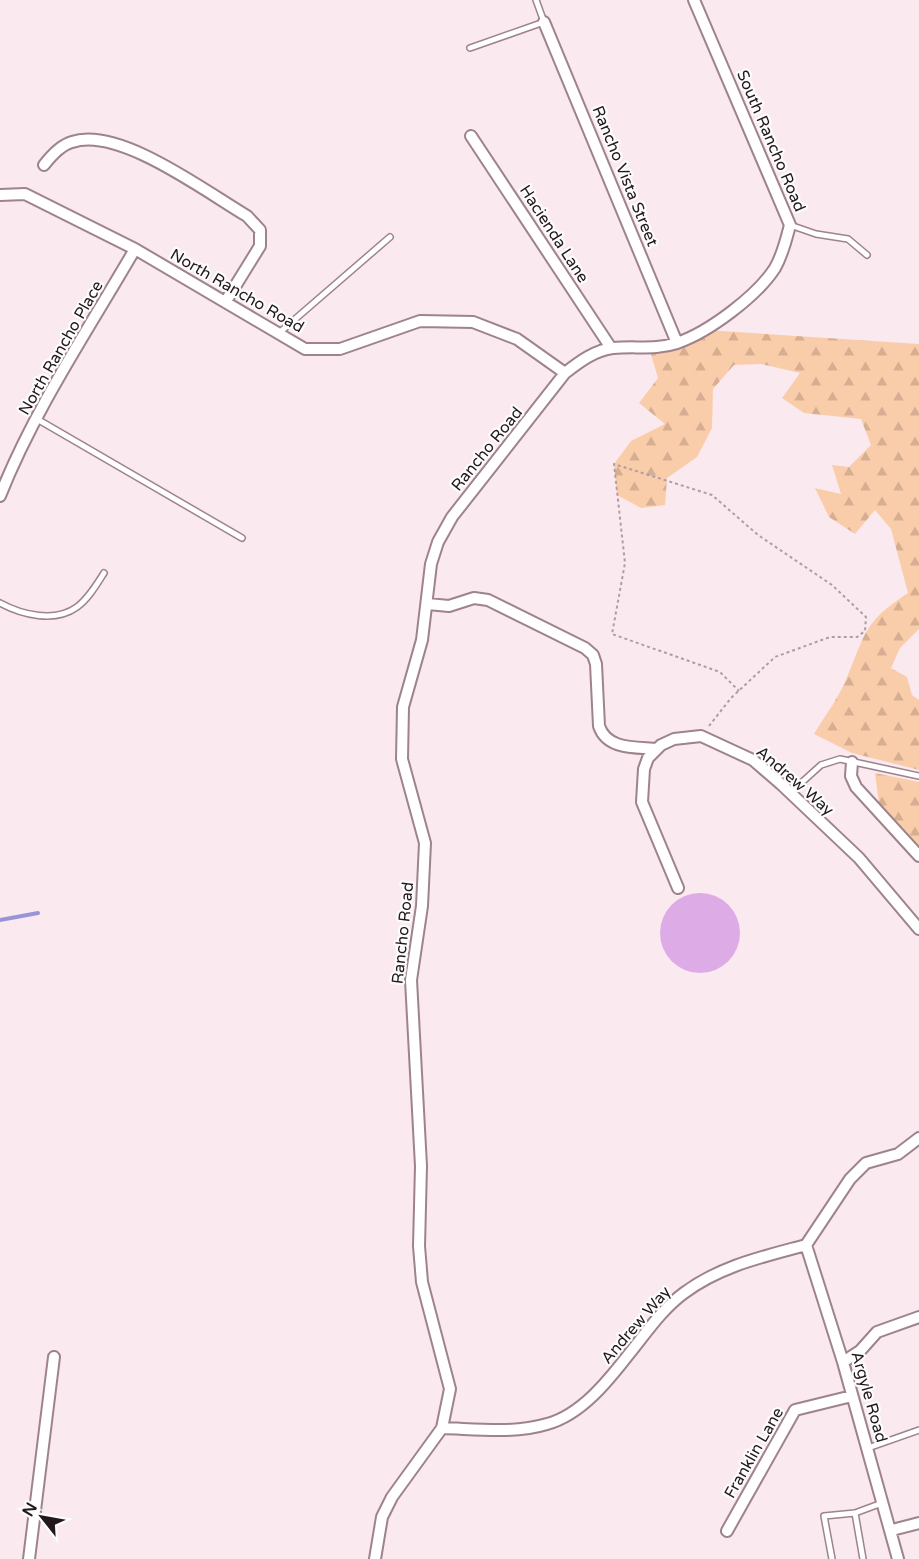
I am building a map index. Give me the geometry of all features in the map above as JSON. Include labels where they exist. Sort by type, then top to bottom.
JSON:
[{"type":"street","name":"South Rancho Road","points":[[565,373],[584,358],[611,348],[649,348],[677,343],[706,330],[752,293],[774,269],[784,249],[790,225],[694,0]]},
{"type":"street","name":"Rancho Vista Street","points":[[544,22],[677,343]]},
{"type":"street","name":"Hacienda Lane","points":[[471,136],[611,348]]},
{"type":"street","points":[[44,165],[52,154],[72,142],[103,139],[132,148],[248,216],[260,230],[260,246],[226,301]]},
{"type":"street","name":"North Rancho Road","points":[[0,195],[4,193],[25,194],[135,249],[305,349],[340,348],[420,321],[473,321],[517,339],[565,373]]},
{"type":"street","name":"North Rancho Place","points":[[0,496],[12,465],[37,419],[135,249]]},
{"type":"street","name":"Rancho Road","points":[[375,1559],[382,1517],[392,1497],[442,1428],[450,1389],[422,1282],[420,1264],[421,1166],[411,980],[423,906],[425,843],[402,759],[400,734],[403,707],[422,640],[431,564],[452,517],[565,373]]},
{"type":"street","points":[[428,604],[449,606],[474,598],[488,600],[585,648],[597,664],[599,726],[602,735],[614,744],[657,750]]},
{"type":"street","points":[[678,888],[642,802],[644,769],[648,758],[674,739],[700,736]]},
{"type":"street","name":"Andrew Way","points":[[700,736],[753,760],[859,858],[919,929]]},
{"type":"street","points":[[852,762],[851,777],[856,787],[919,856]]},
{"type":"street","points":[[806,1245],[850,1179],[866,1163],[898,1154],[919,1138]]},
{"type":"street","name":"Andrew Way","points":[[442,1428],[506,1430],[549,1424],[579,1407],[608,1381],[653,1325],[681,1295],[699,1282],[735,1264],[806,1245]]},
{"type":"street","name":"Argyle Road","points":[[806,1245],[843,1362],[892,1530],[898,1559]]},
{"type":"street","points":[[843,1362],[860,1351],[877,1332],[919,1317]]},
{"type":"street","points":[[29,1559],[54,1357]]},
{"type":"street","name":"Franklin Lane","points":[[727,1531],[795,1410],[852,1396]]},
{"type":"street","points":[[892,1530],[919,1523]]},
{"type":"lane","points":[[470,48],[544,22],[536,0]]},
{"type":"lane","points":[[790,225],[816,234],[848,239],[867,255]]},
{"type":"lane","points":[[278,334],[390,237]]},
{"type":"lane","points":[[37,419],[242,538]]},
{"type":"lane","points":[[0,603],[28,615],[55,615],[77,607],[104,573]]},
{"type":"lane","points":[[790,793],[821,765],[840,759],[919,776]]},
{"type":"lane","points":[[868,1448],[919,1430]]},
{"type":"lane","points":[[832,1559],[824,1516],[855,1513],[884,1503]]},
{"type":"lane","points":[[855,1513],[863,1559]]},
{"type":"path","points":[[700,736],[739,691],[775,657],[830,637],[857,637],[865,631],[866,617],[832,585],[758,535],[712,495],[614,464],[625,563],[612,634],[720,672],[739,691]]},
{"type":"green space","points":[[706,330],[919,344],[919,629],[900,648],[891,668],[907,677],[912,695],[919,700],[919,770],[852,753],[814,734],[842,689],[862,641],[873,622],[893,603],[908,593],[891,529],[875,510],[855,534],[829,517],[815,488],[841,494],[832,465],[849,467],[871,445],[861,419],[804,413],[782,398],[800,373],[761,364],[734,365],[713,389],[712,428],[697,457],[667,478],[665,505],[641,508],[617,495],[614,464],[631,441],[665,424],[639,403],[658,378],[649,348]]},
{"type":"green space","points":[[875,773],[919,782],[919,847],[879,804]]},
{"type":"building","points":[[700,893],[715,896],[728,905],[737,918],[740,933],[737,948],[728,961],[715,970],[700,973],[685,970],[672,961],[663,948],[660,933],[663,918],[672,905],[685,896]]},
{"type":"waterway","points":[[0,920],[38,913]]}]
